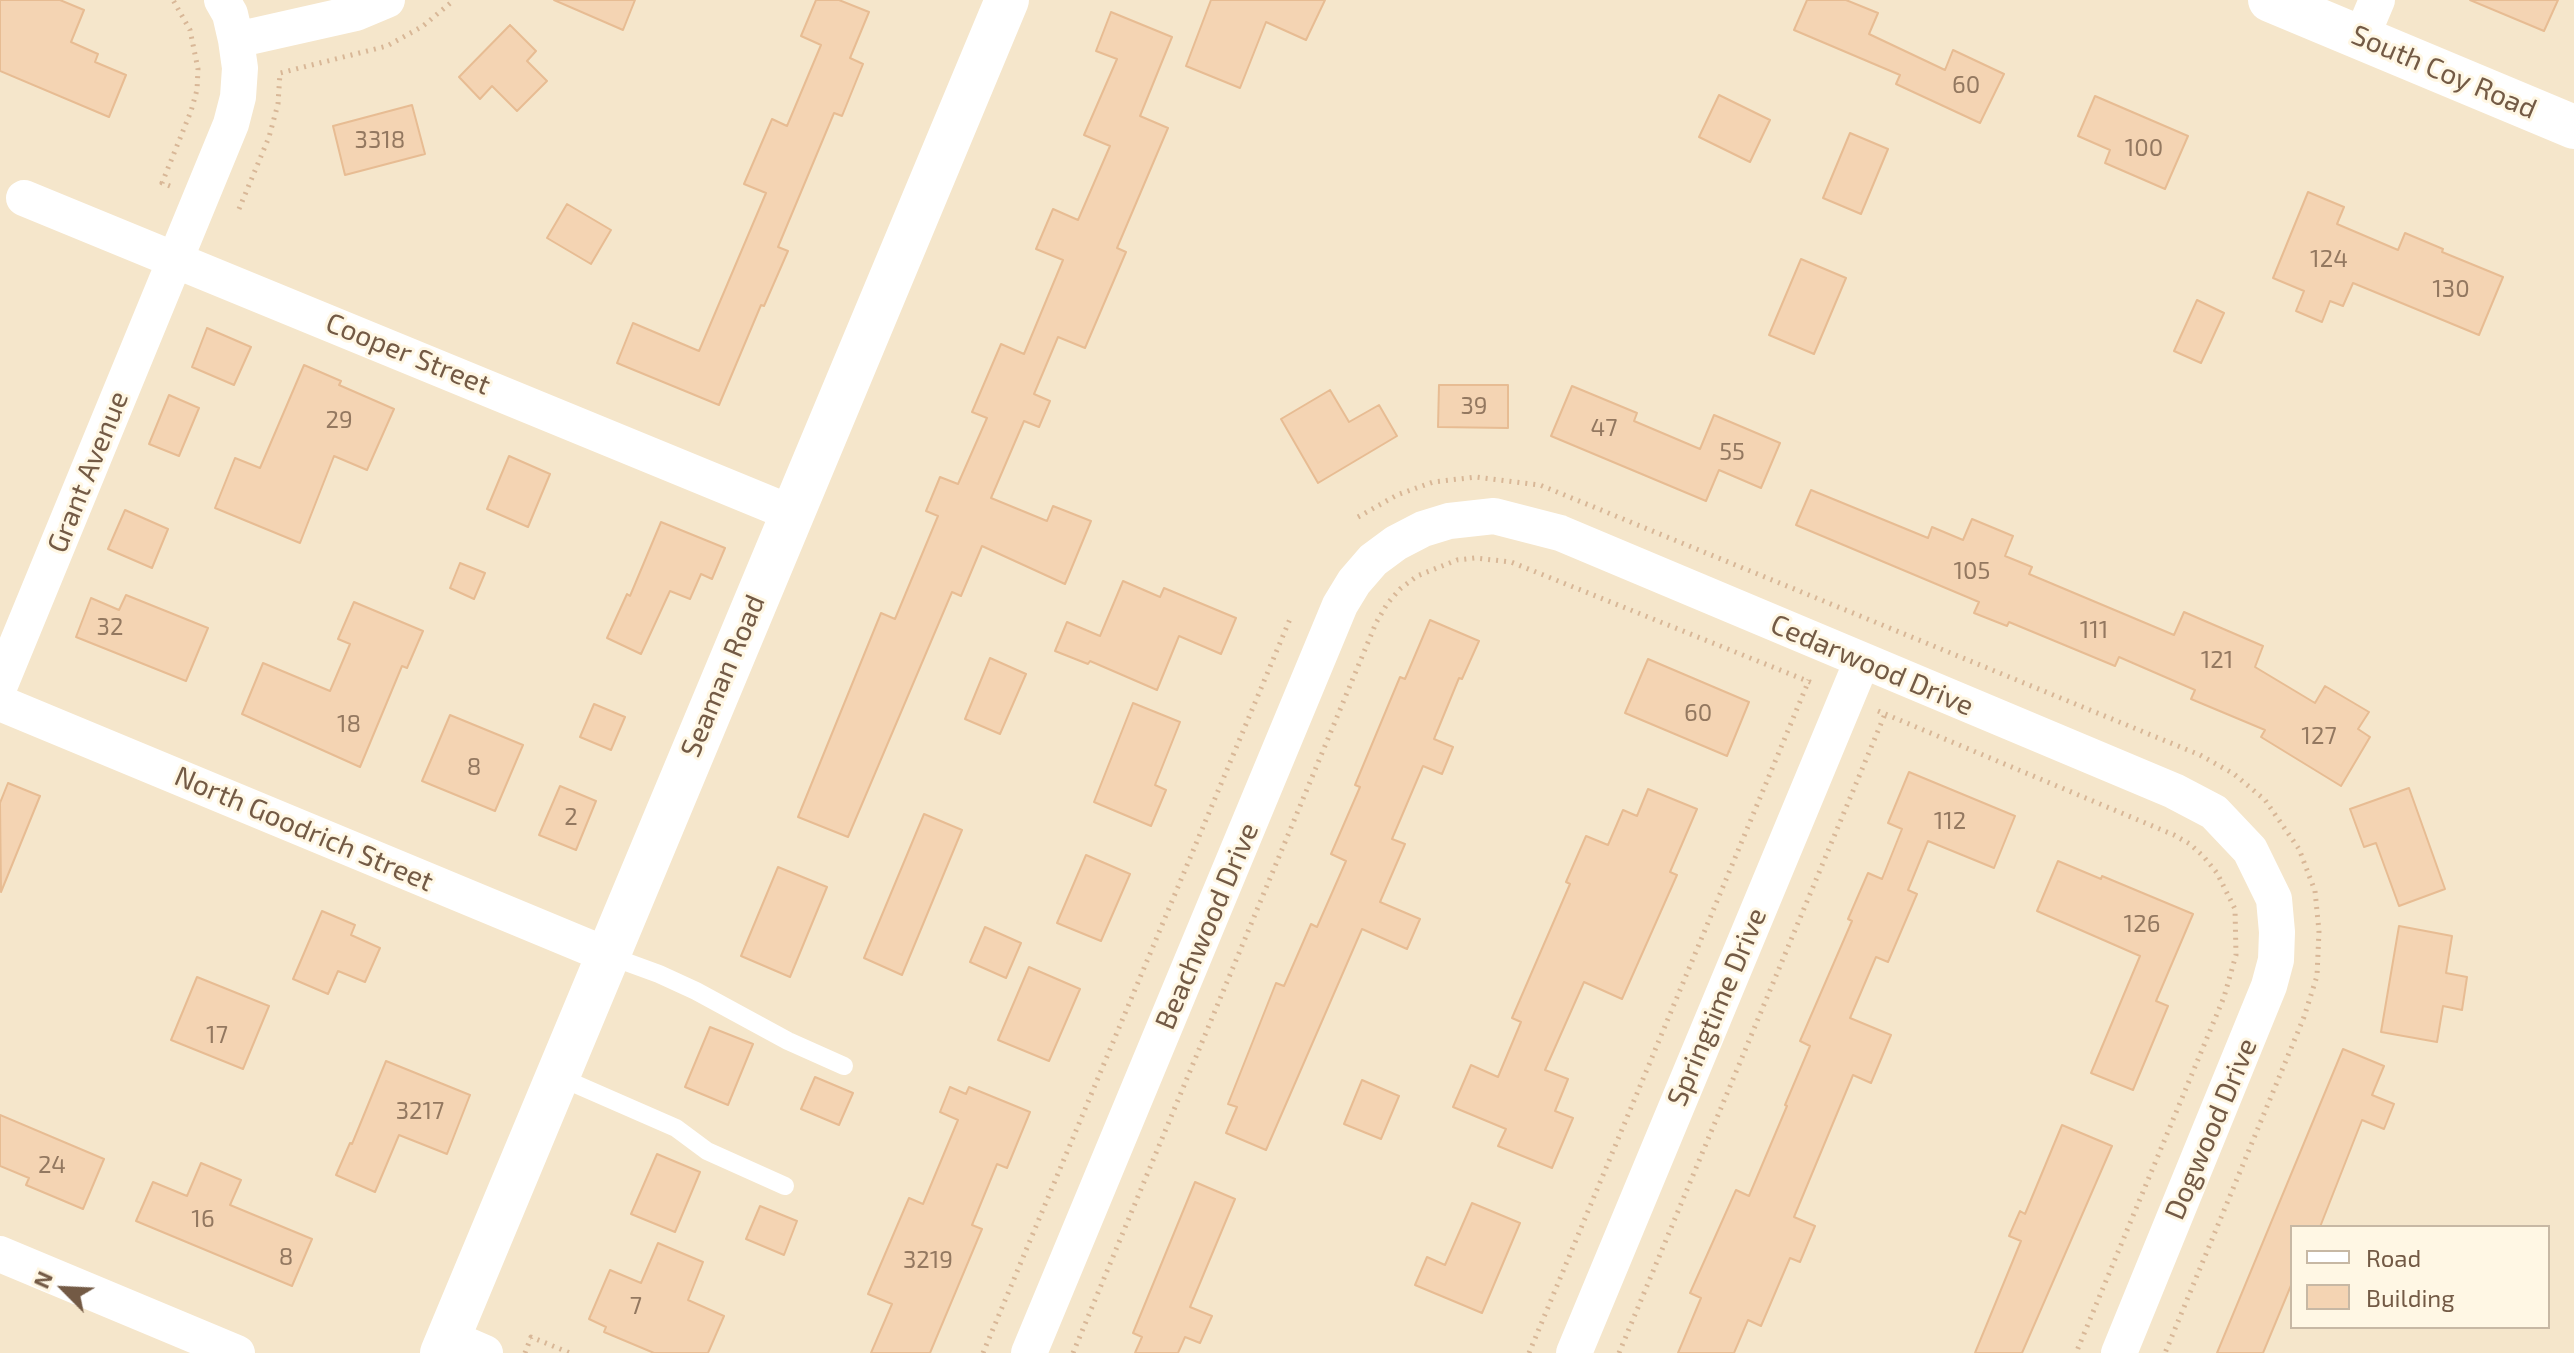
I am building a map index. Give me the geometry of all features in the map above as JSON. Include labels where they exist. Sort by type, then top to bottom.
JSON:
[{"type":"street","name":"Grant Avenue","points":[[0,685],[231,124],[238,97],[240,68],[230,14],[222,0]]},
{"type":"street","points":[[236,40],[356,13],[387,0]]},
{"type":"street","name":"Seaman Road","points":[[458,1348],[557,1076],[1007,0]]},
{"type":"street","name":"South Coy Road","points":[[2270,0],[2369,19],[2574,127]]},
{"type":"street","name":"Cooper Street","points":[[24,198],[791,513]]},
{"type":"street","name":"Cedarwood Drive","points":[[1423,529],[1469,517],[1494,516],[1538,526],[2192,799],[2214,812],[2250,850],[2274,899]]},
{"type":"street","name":"Beachwood Drive","points":[[1029,1353],[1340,605],[1373,560],[1423,529]]},
{"type":"street","name":"Springtime Drive","points":[[1574,1353],[1862,661]]},
{"type":"street","name":"North Goodrich Street","points":[[0,703],[607,955]]},
{"type":"street","name":"Dogwood Drive","points":[[2119,1353],[2269,986],[2276,960],[2274,899]]},
{"type":"street","points":[[0,1254],[237,1353]]},
{"type":"lane","points":[[607,955],[696,991],[788,1041],[844,1066]]},
{"type":"lane","points":[[557,1076],[676,1128],[707,1151],[785,1186]]},
{"type":"path","points":[[173,0],[190,30],[195,48],[197,90],[162,183],[200,199]]},
{"type":"path","points":[[239,209],[269,137],[278,104],[280,73],[387,46],[423,26],[454,0]]},
{"type":"path","points":[[1358,517],[1397,495],[1433,482],[1476,477],[1540,485],[2200,755],[2234,774],[2265,800],[2299,849],[2315,891],[2319,931],[2317,976],[2304,1017],[2165,1353]]},
{"type":"path","points":[[1073,1353],[1371,635],[1387,604],[1400,589],[1417,576],[1457,560],[1475,558],[1511,562],[1818,685]]},
{"type":"path","points":[[983,1353],[1290,619]]},
{"type":"path","points":[[1529,1353],[1814,668]]},
{"type":"path","points":[[1869,707],[2174,835],[2204,857],[2217,873],[2235,909],[2236,955],[2224,997],[2076,1353]]},
{"type":"path","points":[[1619,1353],[1885,714]]},
{"type":"path","points":[[525,1353],[531,1337],[570,1353]]},
{"type":"shaded area","points":[[0,0],[2574,0],[2574,1353],[0,1353]]},
{"type":"building","points":[[0,0],[60,0],[84,10],[71,42],[98,54],[95,62],[126,75],[109,117],[0,71]]},
{"type":"building","points":[[554,0],[635,0],[623,30]]},
{"type":"building","points":[[816,0],[839,0],[869,12],[850,58],[863,64],[842,116],[834,113],[778,247],[788,251],[764,306],[761,305],[719,405],[617,363],[633,323],[699,351],[766,193],[744,184],[772,119],[787,126],[821,45],[801,36]]},
{"type":"building","points":[[1211,0],[1325,0],[1306,40],[1266,22],[1240,88],[1186,66]]},
{"type":"building","points":[[1807,0],[1846,0],[1878,13],[1869,34],[1945,70],[1953,50],[2004,74],[1980,123],[1896,84],[1900,75],[1794,30]]},
{"type":"building","points":[[2470,0],[2558,0],[2544,31]]},
{"type":"building","points":[[1111,12],[1172,37],[1140,116],[1168,128],[1117,248],[1126,252],[1085,348],[1058,337],[1034,394],[1050,401],[1039,427],[1024,421],[991,498],[1047,521],[1053,506],[1091,521],[1065,584],[982,546],[961,596],[952,592],[848,837],[798,817],[881,613],[895,619],[938,516],[926,511],[940,477],[958,484],[987,418],[972,412],[1001,344],[1024,354],[1063,260],[1036,249],[1053,209],[1078,220],[1110,146],[1084,135],[1117,59],[1096,51]]},
{"type":"building","points":[[510,25],[536,51],[527,61],[547,81],[517,111],[492,86],[480,99],[459,77]]},
{"type":"building","points":[[1719,95],[1770,120],[1750,162],[1699,137]]},
{"type":"building","points":[[2095,96],[2188,136],[2165,189],[2105,163],[2110,150],[2078,136]]},
{"type":"building","points":[[412,105],[425,154],[345,175],[333,126]]},
{"type":"building","points":[[1850,133],[1888,149],[1861,214],[1823,198]]},
{"type":"building","points":[[2308,192],[2344,207],[2337,224],[2398,250],[2405,233],[2503,277],[2479,335],[2353,283],[2343,306],[2330,301],[2322,322],[2296,311],[2304,291],[2273,278]]},
{"type":"building","points":[[567,204],[611,230],[591,264],[547,238]]},
{"type":"building","points":[[1801,259],[1846,278],[1814,354],[1769,335]]},
{"type":"building","points":[[2197,300],[2224,313],[2201,363],[2174,351]]},
{"type":"building","points":[[207,328],[251,347],[234,385],[192,367]]},
{"type":"building","points":[[304,365],[341,381],[339,385],[394,409],[367,470],[334,456],[300,543],[215,508],[235,458],[260,468]]},
{"type":"building","points":[[1439,385],[1508,385],[1508,428],[1438,427]]},
{"type":"building","points":[[1572,386],[1637,413],[1634,421],[1700,449],[1714,415],[1780,443],[1761,488],[1719,470],[1706,501],[1551,436]]},
{"type":"building","points":[[1330,390],[1349,422],[1379,405],[1397,436],[1318,483],[1281,419]]},
{"type":"building","points":[[169,395],[199,408],[179,456],[149,444]]},
{"type":"building","points":[[509,456],[550,474],[528,527],[487,509]]},
{"type":"building","points":[[1811,490],[1928,538],[1932,527],[1963,540],[1972,519],[2013,536],[2005,556],[2032,567],[2029,574],[2174,635],[2184,612],[2263,646],[2255,667],[2315,703],[2325,686],[2369,712],[2358,729],[2370,737],[2341,786],[2261,737],[2265,730],[2191,699],[2195,690],[2119,657],[2115,666],[2009,622],[2007,626],[1974,613],[1979,602],[1796,525]]},
{"type":"building","points":[[125,510],[168,529],[152,568],[108,549]]},
{"type":"building","points":[[661,522],[725,548],[712,579],[701,574],[690,599],[670,591],[641,654],[607,638],[627,594],[630,596]]},
{"type":"building","points":[[460,563],[485,573],[474,599],[450,588]]},
{"type":"building","points":[[1123,581],[1160,597],[1164,588],[1236,618],[1221,654],[1179,636],[1157,690],[1090,661],[1088,664],[1055,651],[1067,622],[1100,636]]},
{"type":"building","points":[[126,595],[208,628],[186,681],[76,637],[91,598],[119,610]]},
{"type":"building","points":[[354,602],[423,631],[407,668],[402,666],[360,767],[242,714],[263,663],[330,691],[350,644],[338,639]]},
{"type":"building","points":[[1430,620],[1479,641],[1462,679],[1459,678],[1434,739],[1453,747],[1442,774],[1423,766],[1392,839],[1405,844],[1380,902],[1420,919],[1407,949],[1362,929],[1266,1150],[1226,1133],[1237,1107],[1228,1104],[1276,983],[1284,986],[1311,924],[1317,927],[1346,861],[1331,854],[1360,787],[1355,785],[1400,677],[1405,679]]},
{"type":"building","points":[[990,658],[1026,674],[1000,734],[965,719]]},
{"type":"building","points":[[1648,659],[1749,702],[1727,756],[1625,713]]},
{"type":"building","points":[[1133,703],[1180,722],[1155,785],[1166,790],[1151,826],[1094,802]]},
{"type":"building","points":[[594,704],[625,717],[611,750],[580,737]]},
{"type":"building","points":[[450,715],[523,745],[495,811],[422,781]]},
{"type":"building","points":[[1909,772],[2015,816],[1994,868],[1928,841],[1908,890],[1917,894],[1888,962],[1876,957],[1850,1018],[1891,1035],[1871,1083],[1853,1075],[1794,1217],[1815,1226],[1800,1262],[1790,1258],[1761,1326],[1748,1320],[1734,1353],[1678,1353],[1701,1298],[1690,1293],[1736,1190],[1749,1196],[1787,1106],[1810,1046],[1800,1041],[1852,921],[1848,919],[1868,873],[1882,879],[1902,829],[1888,823]]},
{"type":"building","points":[[8,783],[40,796],[1,892],[0,803]]},
{"type":"building","points":[[560,786],[596,801],[576,850],[539,835]]},
{"type":"building","points":[[2409,788],[2445,889],[2399,906],[2376,843],[2364,847],[2350,809]]},
{"type":"building","points":[[1648,789],[1697,809],[1670,872],[1677,875],[1622,999],[1584,982],[1545,1070],[1568,1079],[1555,1111],[1573,1118],[1552,1168],[1498,1146],[1506,1129],[1453,1107],[1471,1065],[1498,1077],[1521,1022],[1512,1018],[1570,884],[1566,882],[1586,836],[1608,845],[1623,810],[1637,816]]},
{"type":"building","points":[[924,814],[962,830],[902,975],[864,958]]},
{"type":"building","points":[[1086,855],[1130,874],[1101,941],[1057,923]]},
{"type":"building","points":[[2058,861],[2193,914],[2156,1001],[2168,1006],[2133,1090],[2091,1073],[2140,956],[2037,911]]},
{"type":"building","points":[[778,867],[827,887],[790,977],[741,956]]},
{"type":"building","points":[[322,911],[355,925],[351,935],[380,948],[365,982],[338,971],[328,994],[293,979]]},
{"type":"building","points":[[2399,926],[2452,936],[2446,973],[2467,977],[2462,1010],[2443,1006],[2437,1042],[2381,1032]]},
{"type":"building","points":[[985,927],[1021,943],[1006,978],[970,962]]},
{"type":"building","points":[[1029,967],[1080,989],[1049,1061],[998,1040]]},
{"type":"building","points":[[197,977],[269,1006],[243,1069],[171,1040]]},
{"type":"building","points":[[710,1027],[753,1044],[728,1105],[685,1087]]},
{"type":"building","points":[[2343,1049],[2384,1066],[2372,1095],[2394,1104],[2384,1129],[2362,1120],[2321,1225],[2290,1225],[2290,1288],[2263,1353],[2217,1353]]},
{"type":"building","points":[[386,1061],[470,1095],[447,1154],[399,1135],[375,1192],[336,1175]]},
{"type":"building","points":[[815,1077],[853,1093],[839,1125],[801,1109]]},
{"type":"building","points":[[1362,1080],[1399,1096],[1381,1139],[1344,1124]]},
{"type":"building","points":[[950,1087],[966,1094],[969,1087],[1030,1112],[1007,1168],[997,1164],[972,1225],[982,1229],[930,1353],[871,1353],[892,1304],[868,1294],[909,1198],[923,1204],[958,1120],[940,1112]]},
{"type":"building","points":[[0,1115],[104,1159],[83,1209],[26,1185],[29,1178],[0,1166]]},
{"type":"building","points":[[2062,1125],[2112,1146],[2022,1353],[1975,1353],[2021,1241],[2009,1236],[2020,1211],[2025,1214]]},
{"type":"building","points":[[657,1154],[700,1172],[675,1232],[631,1214]]},
{"type":"building","points":[[201,1163],[241,1180],[230,1205],[312,1239],[292,1286],[136,1221],[153,1182],[187,1196]]},
{"type":"building","points":[[1195,1182],[1235,1199],[1190,1307],[1212,1316],[1200,1343],[1185,1337],[1178,1353],[1135,1353],[1142,1337],[1133,1333]]},
{"type":"building","points":[[1472,1203],[1520,1223],[1482,1313],[1415,1285],[1427,1257],[1445,1265]]},
{"type":"building","points":[[760,1206],[797,1221],[784,1255],[746,1239]]},
{"type":"building","points":[[658,1243],[703,1262],[688,1300],[724,1316],[708,1353],[654,1353],[604,1332],[606,1327],[589,1319],[610,1270],[641,1283]]}]
